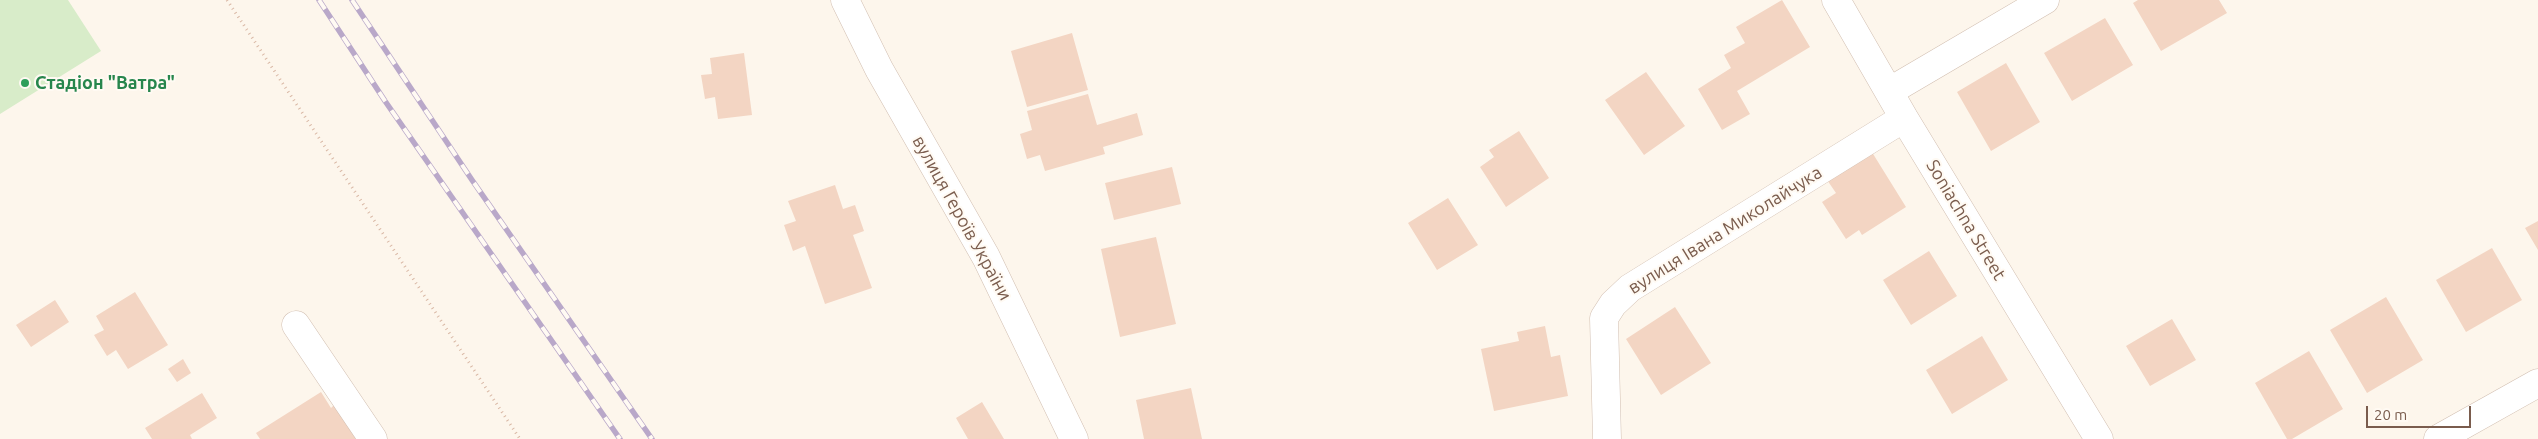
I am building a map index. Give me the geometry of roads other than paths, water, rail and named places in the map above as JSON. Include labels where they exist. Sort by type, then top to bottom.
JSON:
[{"type":"street","name":"вулиця Героїв України","points":[[845,0],[879,68],[986,257],[1074,439]]},
{"type":"street","name":"Soniachna Street","points":[[1836,0],[1904,118],[2099,439]]},
{"type":"street","points":[[1890,91],[2045,0]]},
{"type":"street","name":"вулиця Івана Миколайчука","points":[[1607,439],[1604,318],[1613,304],[1630,288],[1904,118]]},
{"type":"street","points":[[296,325],[374,439]]},
{"type":"street","points":[[2438,439],[2538,383]]},
{"type":"railway","points":[[319,0],[385,101],[620,439]]},
{"type":"railway","points":[[352,0],[472,180],[652,439]]},
{"type":"place","name":"Стадіон \"Ватра\"","points":[[25,83]]}]
